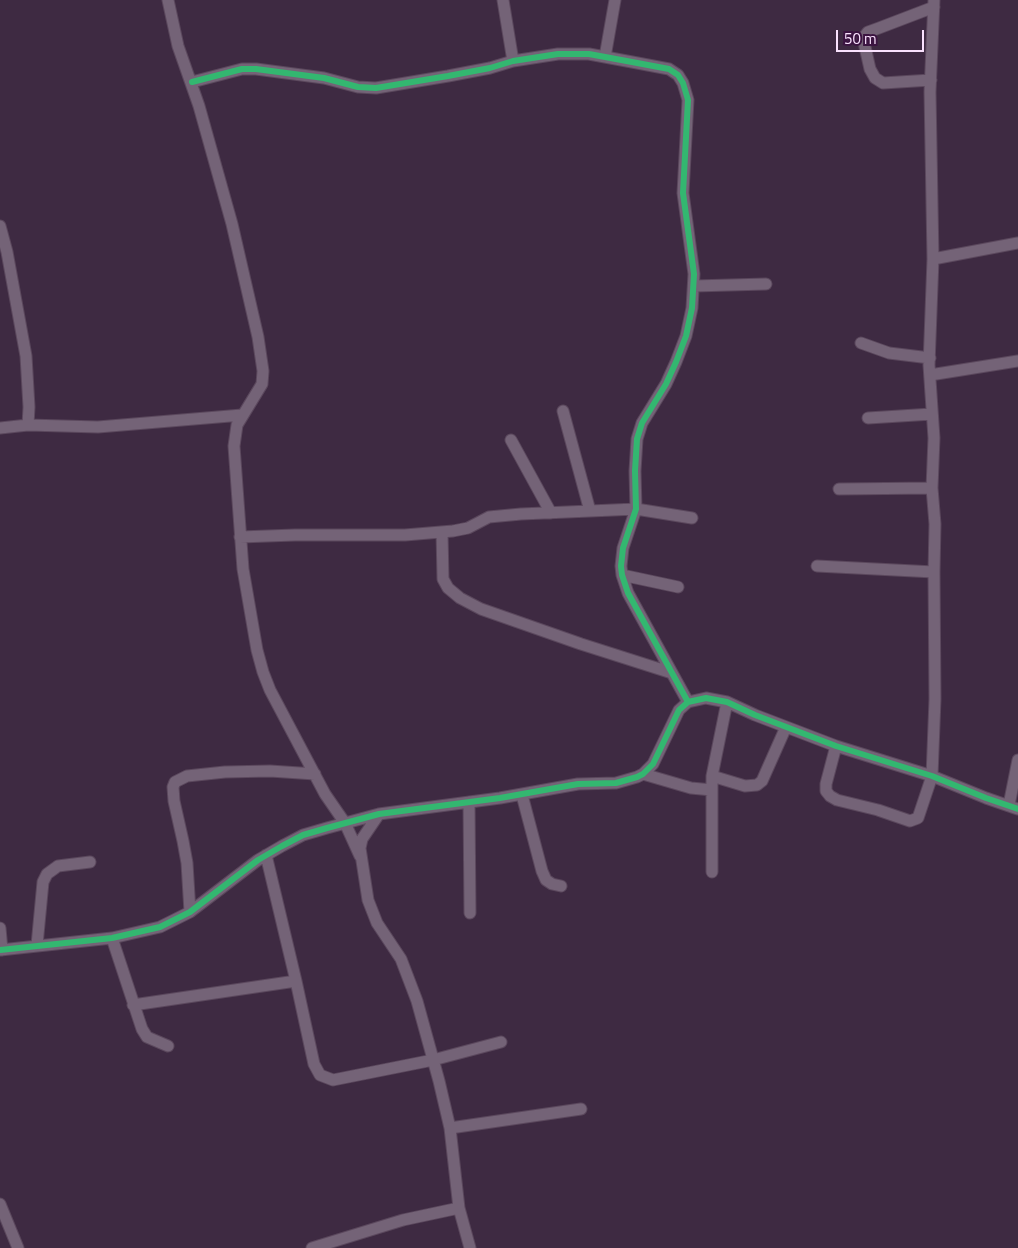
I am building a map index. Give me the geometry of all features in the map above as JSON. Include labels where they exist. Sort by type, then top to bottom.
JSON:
[{"type":"street","points":[[168,0],[178,46],[192,82],[232,224],[258,337],[263,371],[262,384],[237,425],[234,446],[243,569],[257,650],[263,672],[277,704],[315,774],[345,823],[360,856],[368,900],[377,923],[401,959],[410,979],[450,1128],[459,1208],[470,1248]]},
{"type":"street","points":[[503,0],[513,61]]},
{"type":"street","points":[[605,57],[616,0]]},
{"type":"street","points":[[836,746],[826,784],[826,791],[830,796],[837,800],[910,821],[918,818],[921,814],[932,776],[935,700],[934,572],[936,524],[932,488],[934,438],[930,375],[933,259],[931,80],[934,4],[868,32],[863,38],[870,70],[875,78],[883,83],[931,80]]},
{"type":"street","points":[[192,82],[242,69],[256,69],[324,78],[358,87],[376,88],[558,54],[589,54],[669,69],[678,75],[683,83],[688,100],[683,193],[691,241],[694,286],[690,318],[679,354],[666,384],[642,423],[637,438],[635,471],[636,509],[623,548],[621,566],[628,593],[688,702]]},
{"type":"street","points":[[0,226],[7,252],[26,356],[29,407],[28,425]]},
{"type":"street","points":[[933,259],[1018,243]]},
{"type":"street","points":[[694,286],[766,284]]},
{"type":"street","points":[[861,343],[889,354],[930,358]]},
{"type":"street","points":[[930,375],[1018,361]]},
{"type":"street","points":[[562,411],[590,511]]},
{"type":"street","points":[[868,418],[932,414]]},
{"type":"street","points":[[0,428],[28,425],[98,427],[242,415]]},
{"type":"street","points":[[511,440],[551,513]]},
{"type":"street","points":[[839,489],[932,488]]},
{"type":"street","points":[[240,537],[405,535],[468,528],[489,517],[636,509],[692,518]]},
{"type":"street","points":[[442,532],[443,579],[448,588],[460,598],[481,610],[672,673]]},
{"type":"street","points":[[817,566],[934,572]]},
{"type":"street","points":[[622,575],[678,587]]},
{"type":"street","points":[[0,928],[1,950],[112,938],[160,927],[190,912],[266,855],[303,835],[379,814],[522,795],[578,784],[616,783],[643,774],[653,764],[679,710],[688,702],[706,698],[727,702],[755,715],[836,746],[932,776],[1013,807],[1018,760]]},
{"type":"street","points":[[712,872],[712,776],[727,702]]},
{"type":"street","points":[[712,776],[744,786],[757,785],[762,781],[786,727]]},
{"type":"street","points":[[190,912],[184,848],[174,801],[173,788],[175,782],[187,776],[225,772],[270,771],[315,774]]},
{"type":"street","points":[[643,774],[691,788],[712,790]]},
{"type":"street","points":[[522,795],[542,871],[546,880],[552,884],[562,886]]},
{"type":"street","points":[[469,802],[470,912]]},
{"type":"street","points":[[360,856],[362,838],[379,814]]},
{"type":"street","points":[[266,855],[314,1064],[320,1074],[327,1079],[340,1079],[433,1060],[501,1042]]},
{"type":"street","points":[[37,945],[42,882],[47,874],[58,866],[90,862]]},
{"type":"street","points":[[112,938],[142,1029],[147,1037],[168,1046]]},
{"type":"street","points":[[133,1005],[296,981]]},
{"type":"street","points":[[450,1128],[581,1109]]},
{"type":"street","points":[[0,1204],[18,1248]]},
{"type":"street","points":[[312,1248],[403,1220],[459,1208]]},
{"type":"cycle path","points":[[192,82],[242,69],[256,69],[324,78],[358,87],[376,88],[558,54],[589,54],[669,69],[678,75],[683,83],[688,100],[683,193],[694,274],[692,308],[686,336],[676,362],[666,384],[642,423],[637,439],[635,471],[636,509],[623,548],[621,566],[628,593],[688,702]]},
{"type":"cycle path","points":[[0,950],[112,938],[160,927],[190,912],[258,860],[303,835],[327,828],[379,814],[500,798],[578,784],[616,783],[637,777],[653,764],[679,710],[688,702],[706,698],[727,702],[755,715],[836,746],[932,776],[1018,809]]}]
